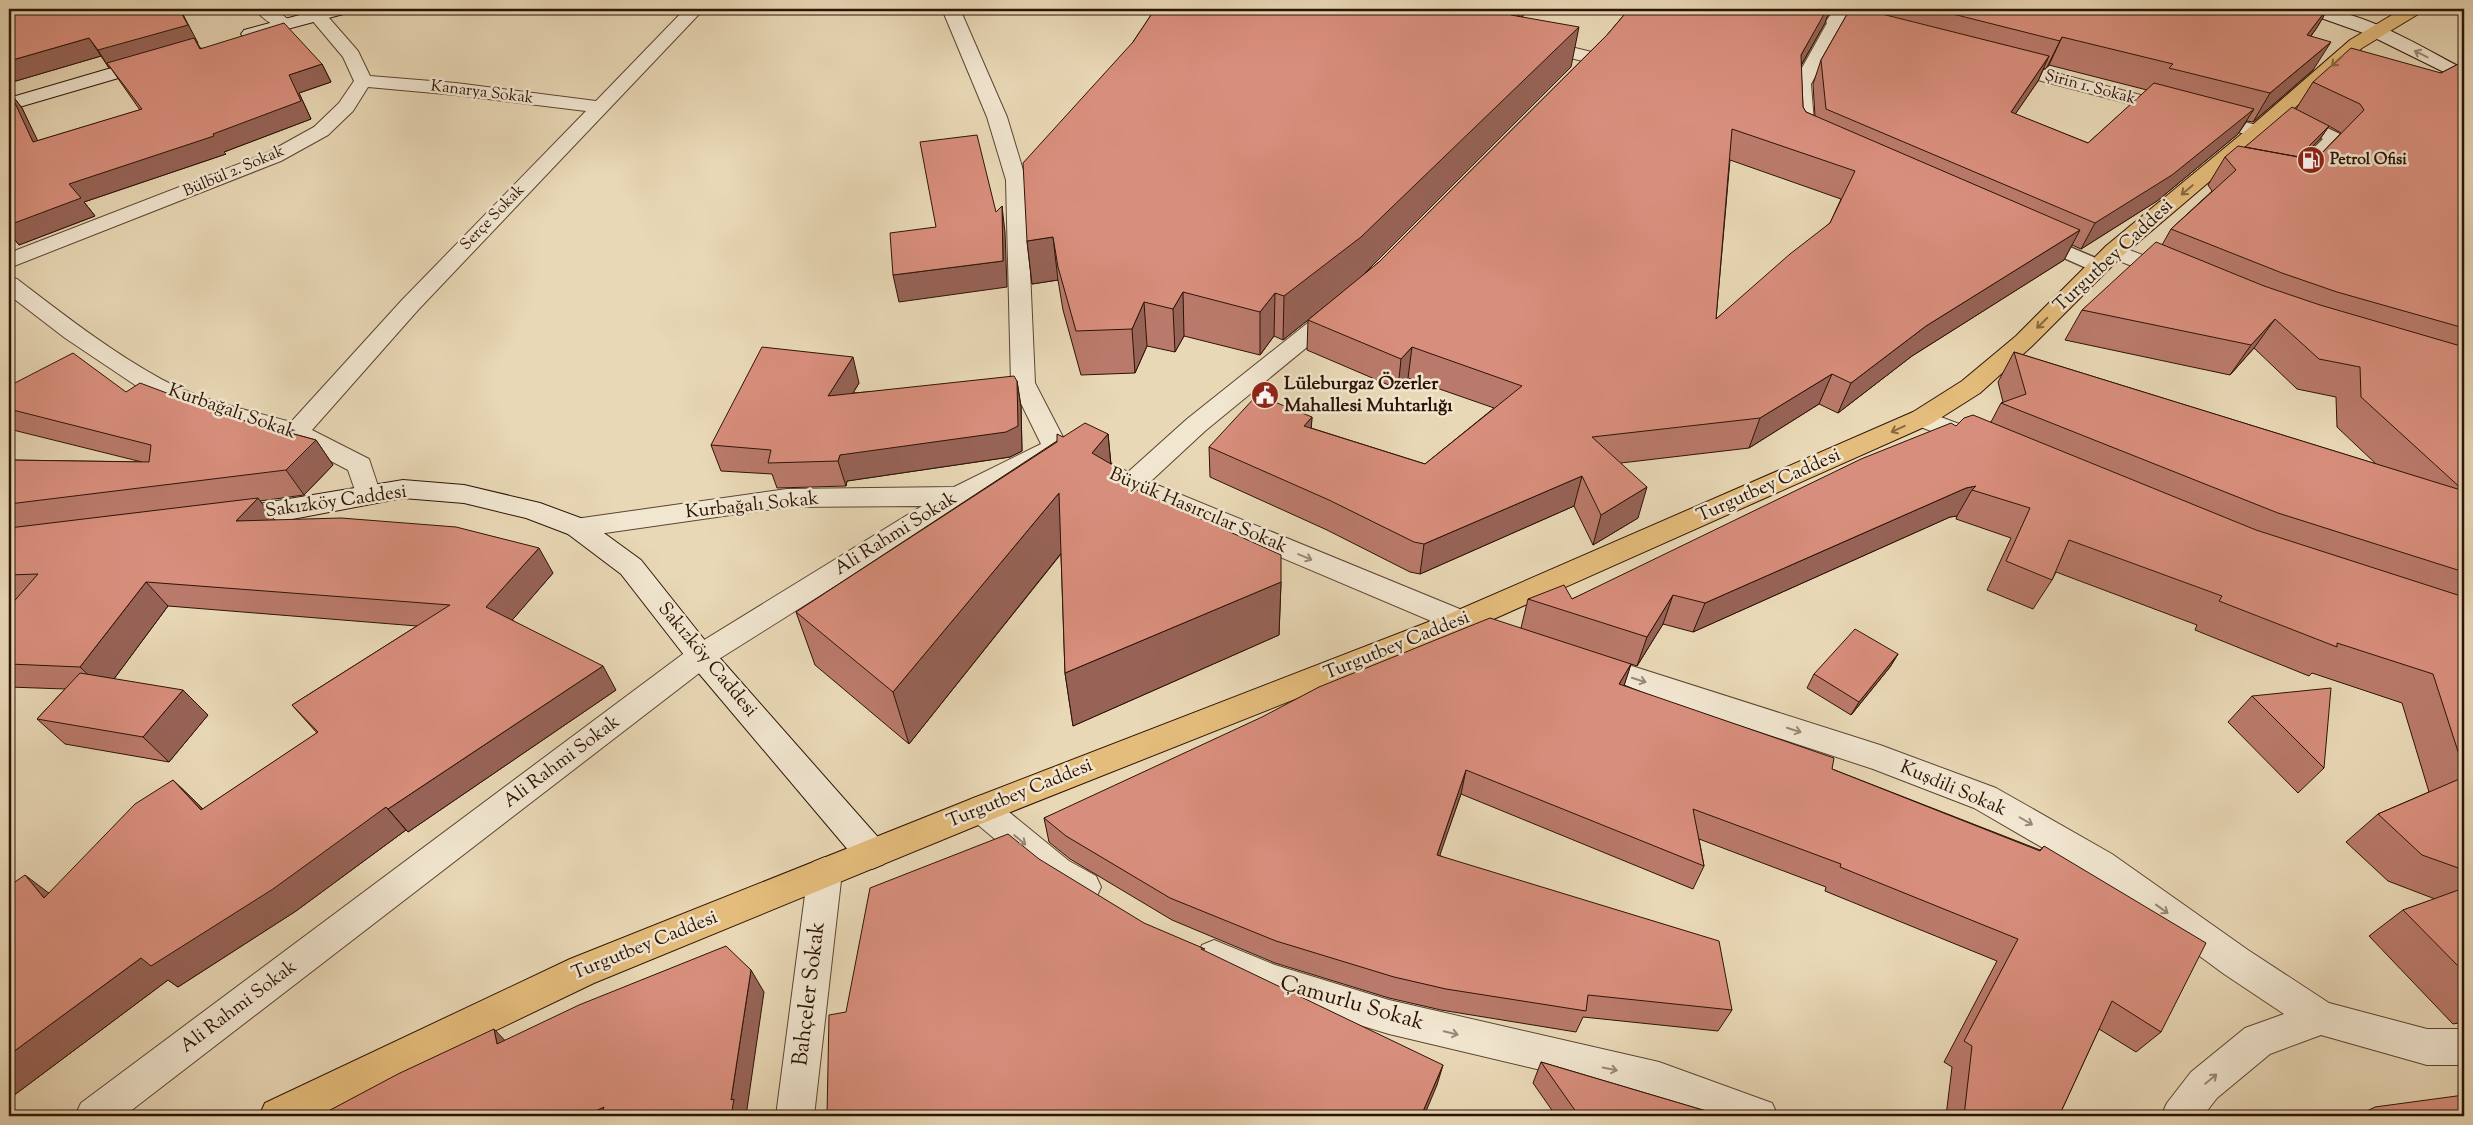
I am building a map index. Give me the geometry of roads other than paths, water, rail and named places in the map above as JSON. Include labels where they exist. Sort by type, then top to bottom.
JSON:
[{"type":"main road","name":"Turgutbey Caddesi","points":[[278,1116],[582,971],[982,809],[1459,622],[1922,418],[1971,387],[2024,341],[2106,259],[2225,168],[2257,131],[2356,44],[2414,9]]},
{"type":"street","points":[[264,9],[285,24]]},
{"type":"street","points":[[237,38],[341,9]]},
{"type":"street","name":"Serçe Sokak","points":[[296,432],[410,305],[695,9]]},
{"type":"street","points":[[951,9],[1022,173],[1023,383],[1055,446]]},
{"type":"street","points":[[2313,9],[2375,31],[2464,76]]},
{"type":"street","points":[[317,15],[352,55],[363,81]]},
{"type":"street","points":[[1804,136],[1802,84],[1839,15],[1892,36]]},
{"type":"street","points":[[1518,40],[1593,58]]},
{"type":"street","points":[[9,104],[171,57]]},
{"type":"street","name":"Şirin 1. Sokak","points":[[1987,61],[2257,131]]},
{"type":"street","name":"Kanarya Sokak","points":[[363,81],[456,89],[600,107]]},
{"type":"street","name":"Bülbül 2. Sokak","points":[[9,261],[274,157],[321,131],[346,107],[363,81]]},
{"type":"street","points":[[2106,259],[2188,280]]},
{"type":"street","name":"Kurbağalı Sokak","points":[[9,284],[73,333],[154,384],[203,406],[296,432],[360,464],[368,496]]},
{"type":"street","points":[[1131,484],[1196,425],[1352,298]]},
{"type":"street","points":[[1922,418],[1997,448]]},
{"type":"street","name":"Büyük Hasırcılar Sokak","points":[[1055,446],[1131,484],[1459,622]]},
{"type":"street","name":"Ali Rahmi Sokak","points":[[94,1116],[701,656],[958,496],[1055,446]]},
{"type":"street","name":"Sakızköy Caddesi","points":[[204,520],[282,511],[403,490],[464,494],[531,510],[577,527],[631,567],[701,656],[872,854]]},
{"type":"street","name":"Kurbağalı Sokak","points":[[577,527],[787,498],[958,496]]},
{"type":"street","points":[[1459,622],[1504,637]]},
{"type":"street","name":"Kuşdili Sokak","points":[[1559,655],[1880,758],[1985,798],[2100,864],[2236,962],[2321,1018],[2427,1047],[2464,1047]]},
{"type":"street","points":[[982,809],[1057,871],[1112,904]]},
{"type":"street","name":"Bahçeler Sokak","points":[[795,1116],[825,872]]},
{"type":"street","name":"Çamurlu Sokak","points":[[1185,944],[1271,981],[1389,1017],[1660,1080],[1759,1116]]},
{"type":"street","points":[[2180,1116],[2204,1085],[2258,1040],[2321,1018]]},
{"type":"lane","points":[[2273,177],[2292,180],[2334,138],[2281,110]]},
{"type":"lane","points":[[1804,136],[1822,144]]},
{"type":"lane","points":[[2018,231],[2106,259]]},
{"type":"place","name":"Petrol Ofisi","points":[[2311,160]]},
{"type":"place","name":"Lüleburgaz Özerler Mahallesi Muhtarlığı","points":[[1265,395]]}]
